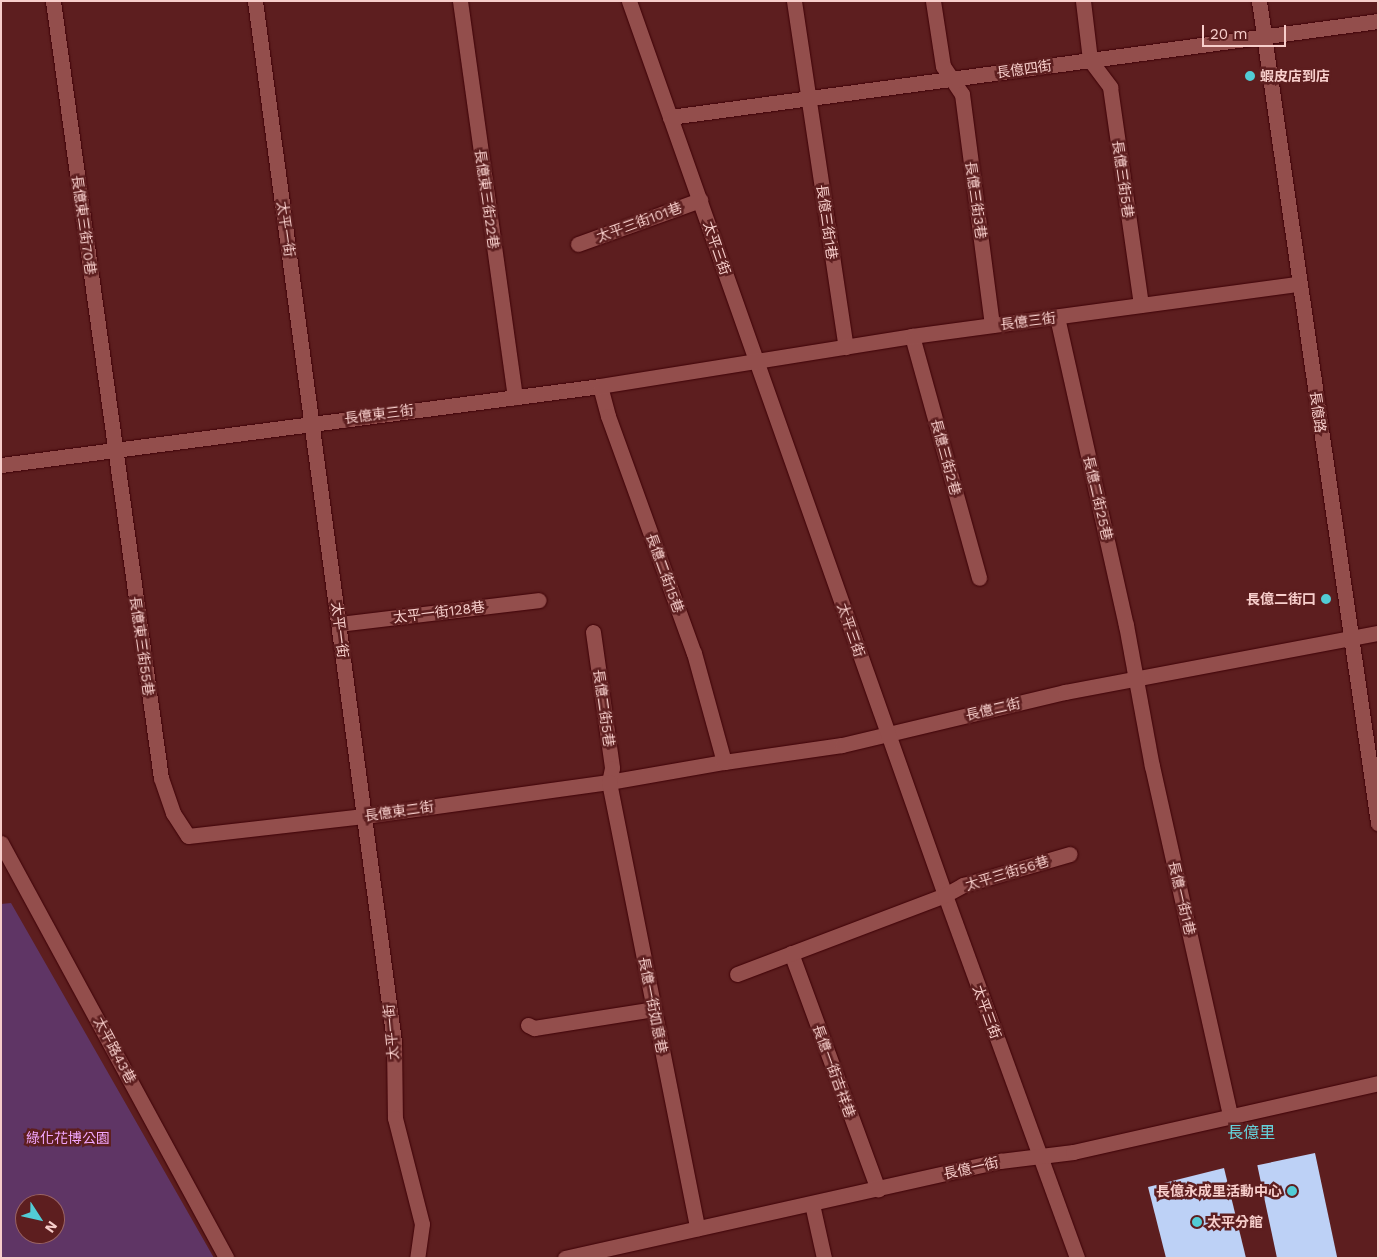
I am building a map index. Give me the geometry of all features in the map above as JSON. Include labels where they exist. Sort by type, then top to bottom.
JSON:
[{"type":"street","name":"長億東三街70巷","points":[[54,1],[115,450]]},
{"type":"street","name":"太平一街","points":[[256,1],[394,1041],[396,1118],[422,1224],[417,1258]]},
{"type":"street","name":"長億東三街22巷","points":[[460,1],[514,397]]},
{"type":"street","name":"太平三街","points":[[629,1],[945,895],[1077,1258]]},
{"type":"street","name":"長億三街1巷","points":[[794,1],[810,97],[846,347]]},
{"type":"street","name":"長億三街3巷","points":[[933,1],[943,66],[953,78],[962,94],[992,325]]},
{"type":"street","points":[[1083,1],[1090,60]]},
{"type":"street","name":"長億路","points":[[1259,1],[1378,823]]},
{"type":"street","name":"長億四街","points":[[670,117],[1378,21]]},
{"type":"street","name":"長億三街5巷","points":[[1090,60],[1110,87],[1141,305]]},
{"type":"street","name":"太平三街101巷","points":[[578,244],[700,200]]},
{"type":"street","name":"長億三街","points":[[757,362],[912,336],[1299,284]]},
{"type":"street","name":"長億二街25巷","points":[[1058,317],[1137,679]]},
{"type":"street","name":"長億三街2巷","points":[[912,336],[979,578]]},
{"type":"street","name":"長億東三街","points":[[1,465],[600,386],[757,362]]},
{"type":"street","name":"長億二街15巷","points":[[600,386],[608,416],[694,653],[724,762]]},
{"type":"street","name":"長億東三街55巷","points":[[115,450],[161,778],[173,813],[188,836]]},
{"type":"street","name":"太平一街128巷","points":[[339,624],[539,600]]},
{"type":"street","name":"長億二街5巷","points":[[594,632],[612,768],[609,782]]},
{"type":"street","name":"長億二街","points":[[609,782],[724,762],[842,745],[1065,692],[1378,633]]},
{"type":"street","name":"長億一街1巷","points":[[1137,679],[1152,766],[1230,1116]]},
{"type":"street","name":"長億東二街","points":[[188,836],[364,816],[609,782]]},
{"type":"street","name":"長億一街如意巷","points":[[609,782],[697,1228]]},
{"type":"street","name":"太平路43巷","points":[[1,843],[105,1031],[226,1258]]},
{"type":"street","name":"太平三街56巷","points":[[945,895],[963,885],[1070,854]]},
{"type":"street","points":[[737,974],[945,895]]},
{"type":"street","name":"長億一街吉祥巷","points":[[790,954],[878,1189]]},
{"type":"street","points":[[528,1025],[534,1028],[654,1009]]},
{"type":"street","name":"長億一街","points":[[565,1258],[812,1204],[1000,1160],[1073,1152],[1378,1083]]},
{"type":"street","points":[[812,1204],[824,1258]]},
{"type":"green space","name":"綠化花博公園","points":[[11,903],[214,1258],[1,1258],[1,904]]},
{"type":"building","name":"長億永成里活動中心","points":[[1315,1153],[1337,1258],[1277,1258],[1257,1165]]},
{"type":"building","name":"太平分館","points":[[1224,1168],[1246,1258],[1166,1258],[1148,1187]]},
{"type":"place","name":"蝦皮店到店","points":[[1250,76]]},
{"type":"place","name":"長億二街口","points":[[1326,599]]},
{"type":"place","name":"長億永成里活動中心","points":[[1292,1191]]},
{"type":"place","name":"太平分館","points":[[1197,1222]]},
{"type":"district","name":"長億里","points":[[1251,1133]]}]
